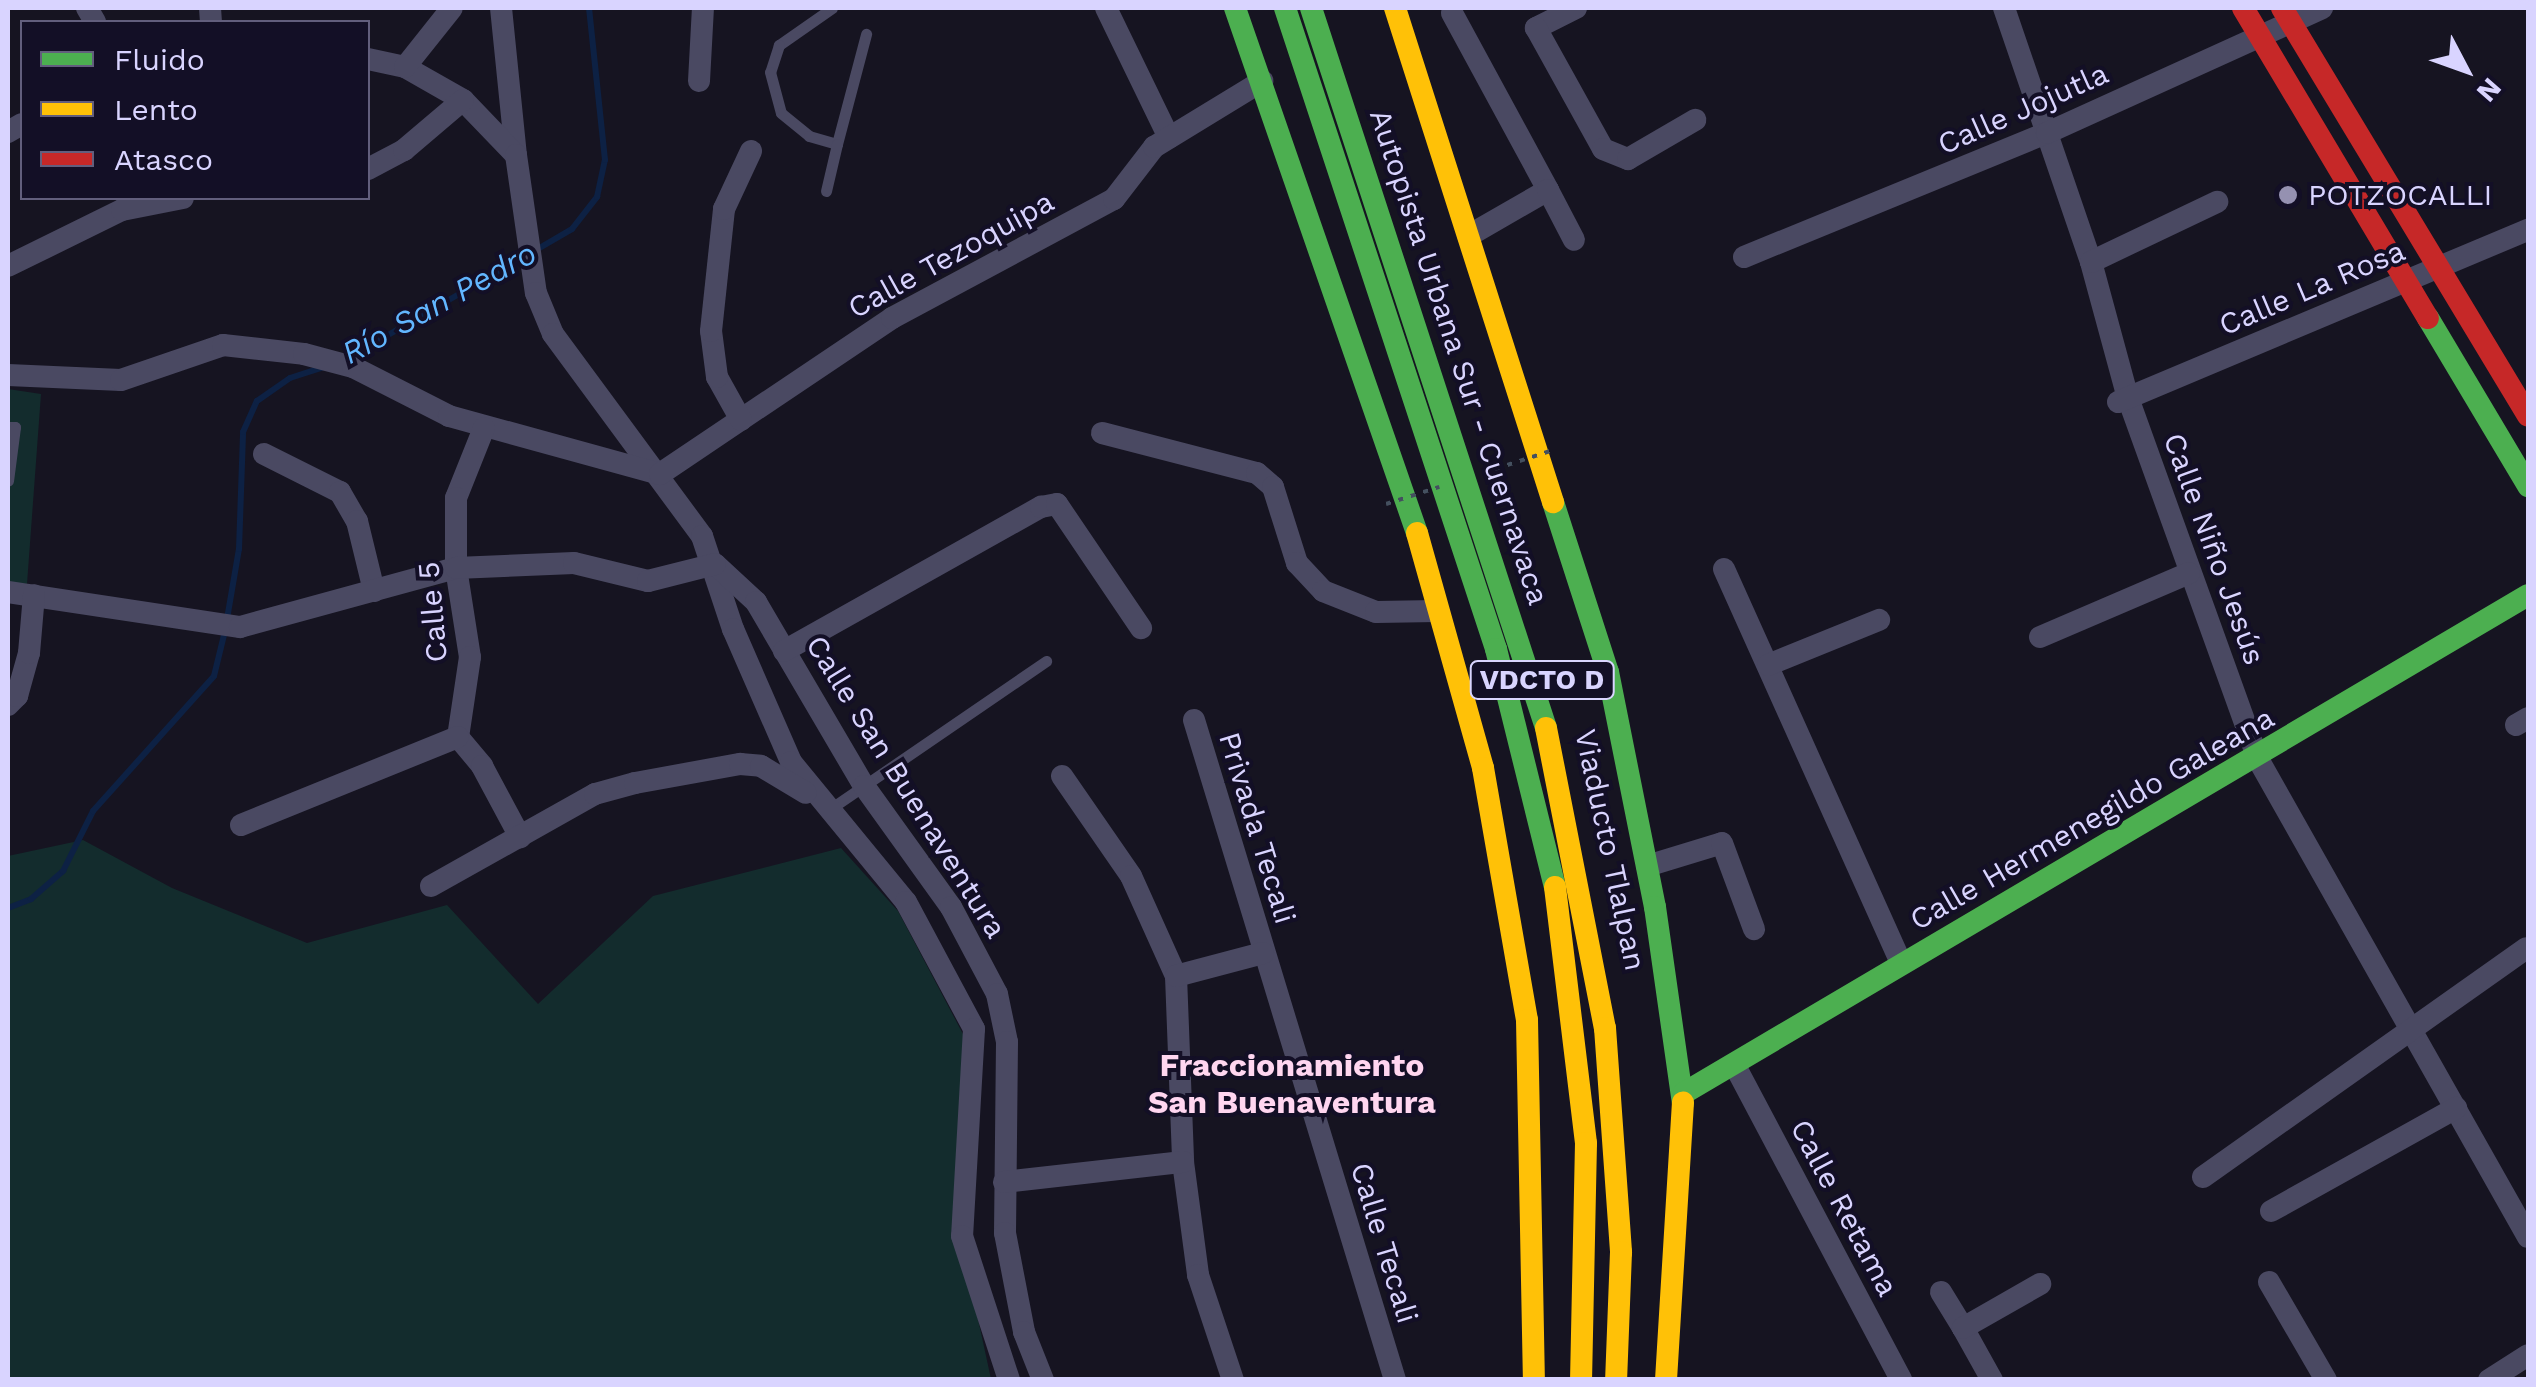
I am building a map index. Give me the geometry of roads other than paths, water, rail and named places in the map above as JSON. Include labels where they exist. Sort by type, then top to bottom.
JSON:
[{"type":"main road","points":[[1235,8],[1404,489],[1483,768],[1527,1020],[1534,1380]]},
{"type":"main road","name":"Viaducto Tlalpan","points":[[1285,8],[1496,649],[1551,854],[1586,1142],[1582,1380]]},
{"type":"main road","name":"Autopista Urbana Sur - Cuernavaca","points":[[1295,8],[1542,772],[1569,906],[1594,1140],[1590,1380]]},
{"type":"main road","name":"Autopista Urbana Sur - Cuernavaca","points":[[1311,8],[1503,583],[1560,775],[1606,1028],[1620,1252],[1616,1380]]},
{"type":"main road","name":"Viaducto Tlalpan","points":[[1321,8],[1530,632],[1567,774],[1617,1042],[1626,1251],[1616,1380]]},
{"type":"main road","name":"Viaducto Tlalpan","points":[[1398,8],[1608,672],[1647,866],[1684,1093],[1666,1380]]},
{"type":"main road","points":[[2243,8],[2528,486]]},
{"type":"main road","points":[[2286,14],[2528,416]]},
{"type":"main road","name":"Calle Hermenegildo Galeana","points":[[1684,1093],[2258,758],[2528,594]]},
{"type":"street","points":[[405,67],[452,8]]},
{"type":"street","points":[[501,8],[516,155]]},
{"type":"street","points":[[699,81],[703,8]]},
{"type":"street","points":[[1106,8],[1169,138]]},
{"type":"street","points":[[1576,8],[1530,18],[1611,157],[1628,159],[1694,120]]},
{"type":"street","name":"Calle Niño Jesús","points":[[2004,8],[2091,262],[2124,406],[2258,758],[2456,1108],[2520,1202],[2528,1236]]},
{"type":"street","name":"Calle Jojutla","points":[[1744,257],[2048,132],[2260,36],[2286,14],[2322,8]]},
{"type":"street","points":[[1452,13],[1574,240]]},
{"type":"street","points":[[370,59],[405,67],[463,100],[516,155]]},
{"type":"street","name":"Calle Tezoquipa","points":[[660,474],[892,318],[1114,199],[1169,138],[1262,81]]},
{"type":"street","points":[[370,168],[404,150],[463,100]]},
{"type":"street","points":[[742,420],[717,377],[710,331],[724,209],[750,151]]},
{"type":"street","name":"Calle San Buenaventura","points":[[516,155],[536,293],[552,334],[660,474],[702,536],[715,564],[723,602],[780,740],[906,902],[974,1029],[962,1236],[1008,1380]]},
{"type":"street","points":[[1468,236],[1548,190]]},
{"type":"street","points":[[8,266],[122,210],[173,200]]},
{"type":"street","points":[[2091,262],[2217,202]]},
{"type":"street","name":"Calle La Rosa","points":[[2124,406],[2528,230]]},
{"type":"street","points":[[8,375],[121,380],[223,345],[304,354],[352,367],[484,428],[660,474]]},
{"type":"street","name":"Calle 5","points":[[458,737],[470,657],[456,568],[456,498],[484,428]]},
{"type":"street","points":[[1102,433],[1257,472],[1273,487],[1297,562],[1323,591],[1376,612],[1438,611]]},
{"type":"street","points":[[264,454],[340,492],[357,521],[374,591]]},
{"type":"street","points":[[784,650],[1041,507],[1057,504],[1141,628]]},
{"type":"street","points":[[8,592],[211,626],[240,627],[456,568],[574,563],[648,581],[715,564]]},
{"type":"street","name":"Calle San Buenaventura","points":[[715,564],[756,602],[864,786],[952,907],[998,994],[1007,1042],[1005,1232],[1020,1315],[1043,1380]]},
{"type":"street","points":[[1724,569],[1902,963]]},
{"type":"street","points":[[2040,637],[2189,574]]},
{"type":"street","points":[[8,704],[17,696],[29,653],[34,594]]},
{"type":"street","points":[[1768,666],[1879,620]]},
{"type":"street","name":"Privada Tecali","points":[[1194,720],[1263,952]]},
{"type":"street","points":[[241,826],[458,737],[482,766],[520,837]]},
{"type":"street","points":[[431,886],[595,794],[740,764],[761,766],[830,809]]},
{"type":"street","points":[[1062,776],[1131,876],[1176,976],[1183,1162],[1198,1275],[1233,1380]]},
{"type":"street","points":[[1647,866],[1722,843],[1754,928]]},
{"type":"street","points":[[2203,1177],[2526,948]]},
{"type":"street","points":[[1176,976],[1263,952]]},
{"type":"street","name":"Calle Tecali","points":[[1263,952],[1394,1380]]},
{"type":"street","name":"Calle Retama","points":[[1734,1064],[1901,1380]]},
{"type":"street","points":[[2271,1211],[2456,1108]]},
{"type":"street","points":[[1004,1182],[1183,1162]]},
{"type":"street","points":[[2269,1282],[2326,1380]]},
{"type":"street","points":[[1963,1328],[2040,1284]]},
{"type":"street","points":[[1941,1292],[1992,1380]]},
{"type":"street","points":[[2489,1380],[2528,1355]]},
{"type":"lane","points":[[832,8],[778,45],[770,72],[781,113],[809,136],[837,144]]},
{"type":"lane","points":[[826,191],[866,34]]},
{"type":"lane","points":[[8,427],[14,428],[8,481]]},
{"type":"lane","points":[[830,809],[1046,660]]},
{"type":"waterway","name":"Río San Pedro","points":[[536,250],[572,229],[597,197],[605,160],[589,8]]},
{"type":"waterway","name":"Río San Pedro","points":[[350,357],[525,256]]},
{"type":"waterway","name":"Río San Pedro","points":[[227,619],[239,549],[243,432],[257,401],[290,378],[324,367]]},
{"type":"waterway","name":"Río San Pedro","points":[[8,908],[31,899],[63,871],[93,811],[214,676],[225,631]]},
{"type":"place","name":"POTZOCALLI","points":[[2288,195]]},
{"type":"district","name":"Fraccionamiento San Buenaventura","points":[[1292,1084]]}]
